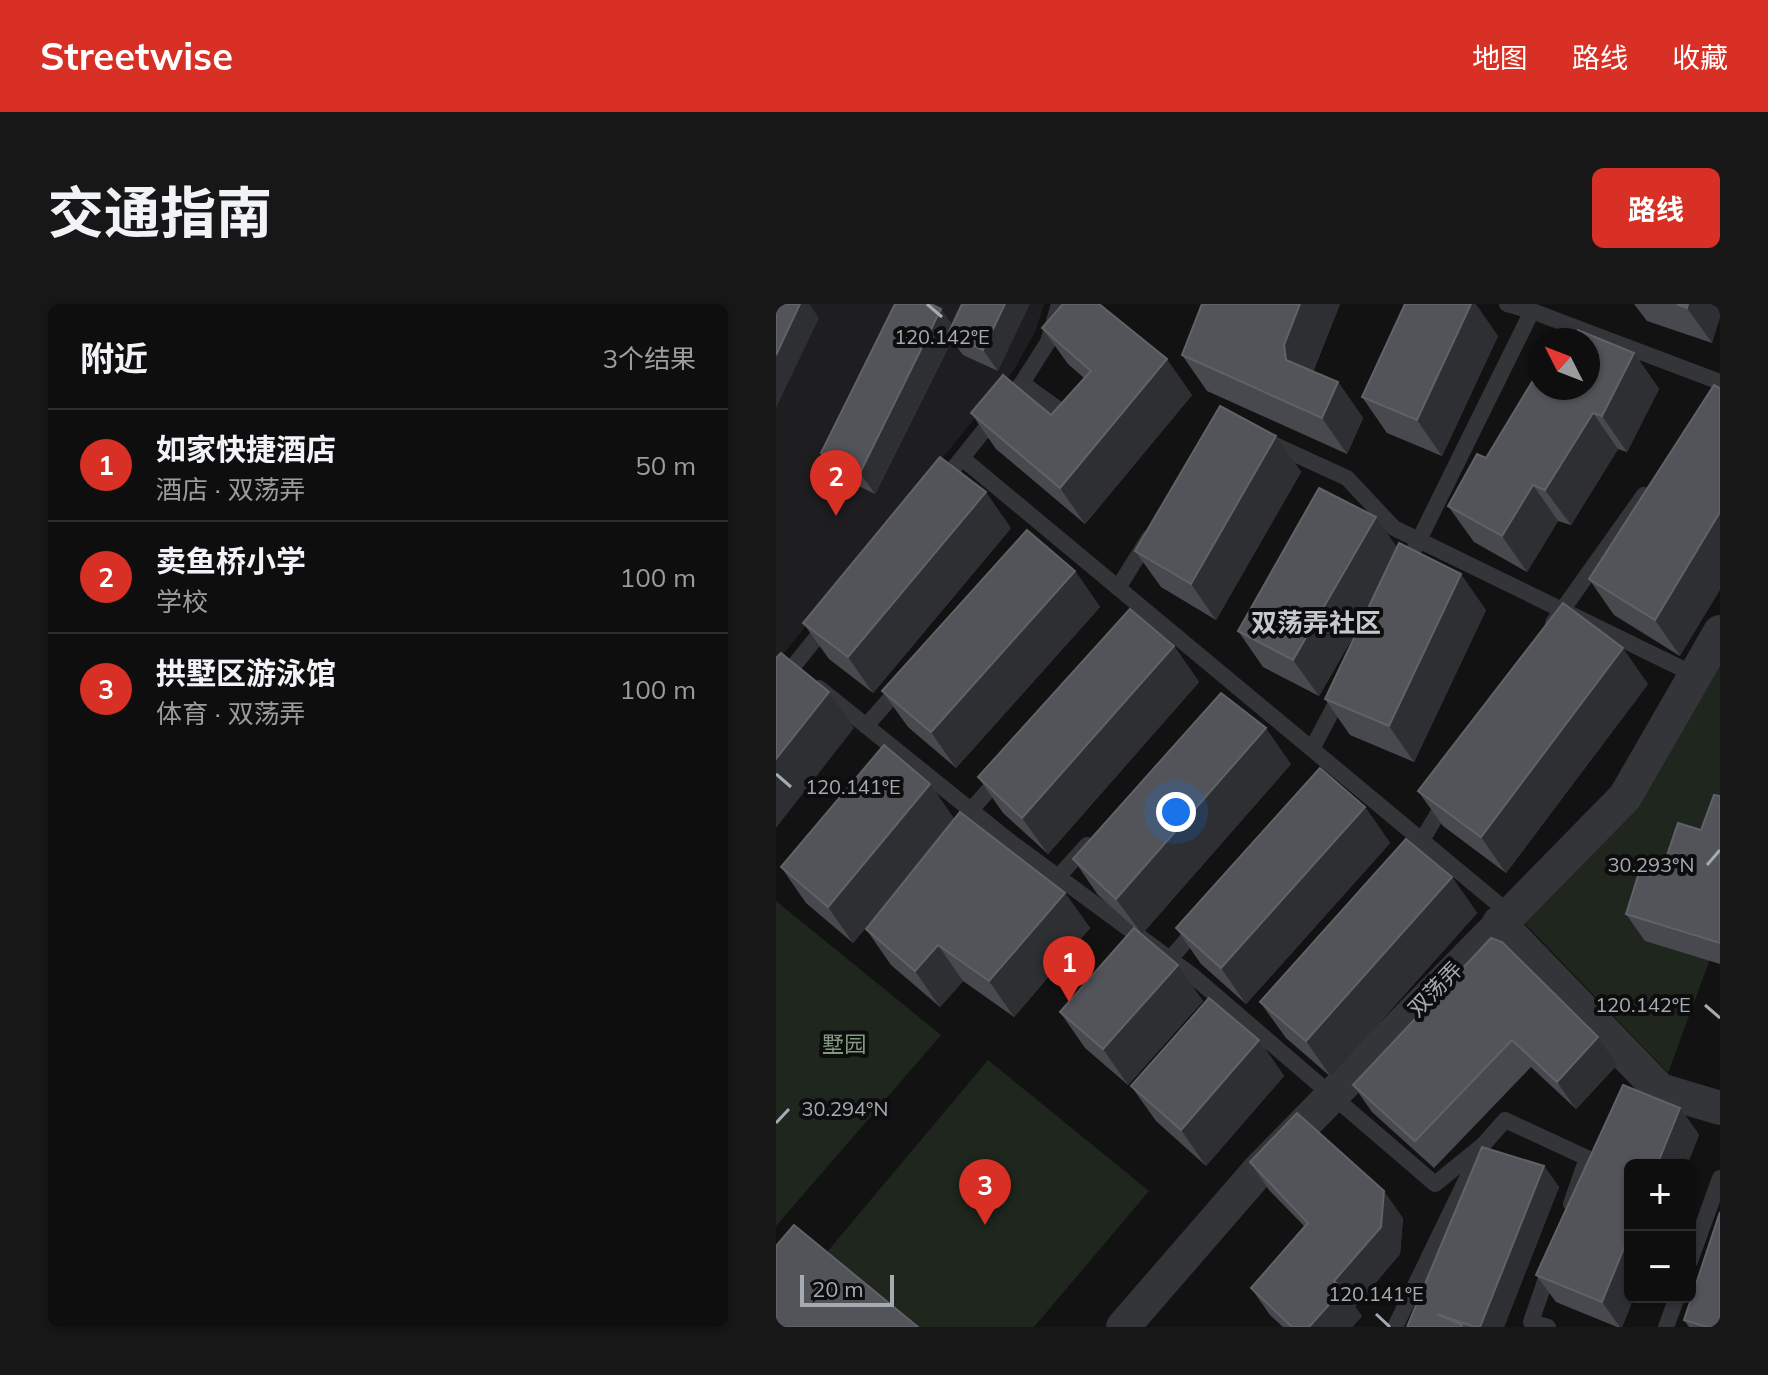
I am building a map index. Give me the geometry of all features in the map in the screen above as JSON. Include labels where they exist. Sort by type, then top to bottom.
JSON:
[{"type":"street","name":"双荡弄","points":[[1123,1327],[1260,1169],[1625,797],[1720,632]]},
{"type":"street","points":[[1504,918],[1645,1085],[1720,1108]]},
{"type":"lane","points":[[932,494],[1022,383],[1048,342],[1059,304]]},
{"type":"lane","points":[[1507,304],[1720,382]]},
{"type":"lane","points":[[1405,568],[1532,311]]},
{"type":"lane","points":[[1022,383],[1076,422]]},
{"type":"lane","points":[[1246,432],[1347,478],[1394,528],[1695,675]]},
{"type":"lane","points":[[962,458],[1036,529],[1118,588],[1144,619],[1229,689],[1312,749],[1335,777],[1422,840],[1504,918]]},
{"type":"lane","points":[[1545,637],[1655,480]]},
{"type":"lane","points":[[1118,588],[1158,523]]},
{"type":"lane","points":[[776,688],[843,605]]},
{"type":"lane","points":[[866,726],[918,666]]},
{"type":"lane","points":[[793,667],[866,726],[891,756],[971,810],[1266,1028],[1333,1094],[1435,1184],[1483,1145],[1505,1120],[1592,1152],[1567,1217]]},
{"type":"lane","points":[[1312,749],[1348,680]]},
{"type":"lane","points":[[971,810],[1013,763]]},
{"type":"lane","points":[[1392,876],[1422,840],[1455,786]]},
{"type":"lane","points":[[1058,877],[1100,831]]},
{"type":"lane","points":[[1170,959],[1212,912]]},
{"type":"lane","points":[[1395,1327],[1483,1145]]},
{"type":"lane","points":[[1696,1244],[1720,1178]]},
{"type":"lane","points":[[1548,1327],[1531,1322],[1557,1247]]},
{"type":"lane","points":[[1666,1327],[1675,1303]]},
{"type":"shaded area","points":[[776,304],[1044,304],[1036,330],[1014,370],[776,663]]},
{"type":"green space","points":[[1720,656],[1720,932],[1668,1073],[1511,909]]},
{"type":"green space","name":"墅园","points":[[776,901],[941,1035],[776,1226]]},
{"type":"green space","points":[[988,1060],[1149,1191],[1034,1327],[905,1327],[822,1258]]},
{"type":"building","points":[[776,304],[800,304],[776,355]]},
{"type":"building","points":[[895,304],[931,304],[941,309],[860,473],[821,453]]},
{"type":"building","points":[[962,304],[1005,304],[983,350],[948,334]]},
{"type":"building","points":[[1063,304],[1099,304],[1167,359],[1060,488],[971,413],[1003,375],[1051,415],[1091,371],[1042,328]]},
{"type":"building","points":[[1202,304],[1300,304],[1284,345],[1286,360],[1338,382],[1322,418],[1182,355]]},
{"type":"building","points":[[1405,304],[1471,304],[1417,420],[1362,397]]},
{"type":"building","points":[[1600,339],[1634,353],[1602,416],[1593,413],[1545,490],[1533,485],[1502,536],[1448,506],[1477,454],[1486,458],[1528,389],[1528,400],[1600,400]]},
{"type":"building","points":[[1714,385],[1720,388],[1720,512],[1655,620],[1589,579]]},
{"type":"building","points":[[1220,406],[1276,436],[1191,584],[1135,551]]},
{"type":"building","points":[[940,457],[986,492],[848,657],[803,623]]},
{"type":"building","points":[[1319,488],[1376,517],[1293,660],[1238,631]]},
{"type":"building","points":[[1027,530],[1075,571],[931,732],[882,691]]},
{"type":"building","points":[[1399,543],[1461,574],[1389,726],[1325,699]]},
{"type":"building","points":[[1563,603],[1623,648],[1481,837],[1418,791]]},
{"type":"building","points":[[1130,609],[1174,646],[1022,818],[978,777]]},
{"type":"building","points":[[781,653],[829,692],[776,759],[776,658]]},
{"type":"building","points":[[1221,693],[1266,728],[1116,899],[1073,859]]},
{"type":"building","points":[[884,745],[930,784],[828,907],[781,867]]},
{"type":"building","points":[[1320,768],[1365,807],[1221,968],[1176,928]]},
{"type":"building","points":[[1714,795],[1720,796],[1720,943],[1626,914],[1643,860],[1663,867],[1678,823],[1701,830]]},
{"type":"building","points":[[960,812],[1065,893],[989,981],[938,945],[915,971],[866,929]]},
{"type":"building","points":[[1406,839],[1452,877],[1306,1041],[1260,1002]]},
{"type":"building","points":[[1134,928],[1178,965],[1103,1049],[1060,1012]]},
{"type":"building","points":[[1491,938],[1502,942],[1598,1037],[1557,1082],[1512,1040],[1415,1141],[1353,1085]]},
{"type":"building","points":[[1209,998],[1259,1040],[1181,1130],[1131,1086]]},
{"type":"building","points":[[1623,1085],[1680,1108],[1659,1159],[1624,1159],[1624,1248],[1602,1302],[1536,1275]]},
{"type":"building","points":[[1297,1113],[1384,1191],[1381,1227],[1334,1281],[1343,1289],[1309,1327],[1292,1327],[1251,1288],[1308,1223],[1250,1162]]},
{"type":"building","points":[[1482,1147],[1544,1166],[1480,1327],[1437,1314],[1462,1325],[1407,1327]]},
{"type":"building","points":[[1720,1212],[1720,1327],[1707,1327],[1684,1320],[1690,1303],[1696,1303],[1696,1284]]},
{"type":"building","points":[[794,1225],[918,1327],[776,1327],[776,1246]]},
{"type":"place","name":"卖鱼桥小学","points":[[836,516]]},
{"type":"place","name":"如家快捷酒店","points":[[1069,1002]]},
{"type":"place","name":"拱墅区游泳馆","points":[[985,1225]]},
{"type":"district","name":"双荡弄社区","points":[[1316,623]]}]
